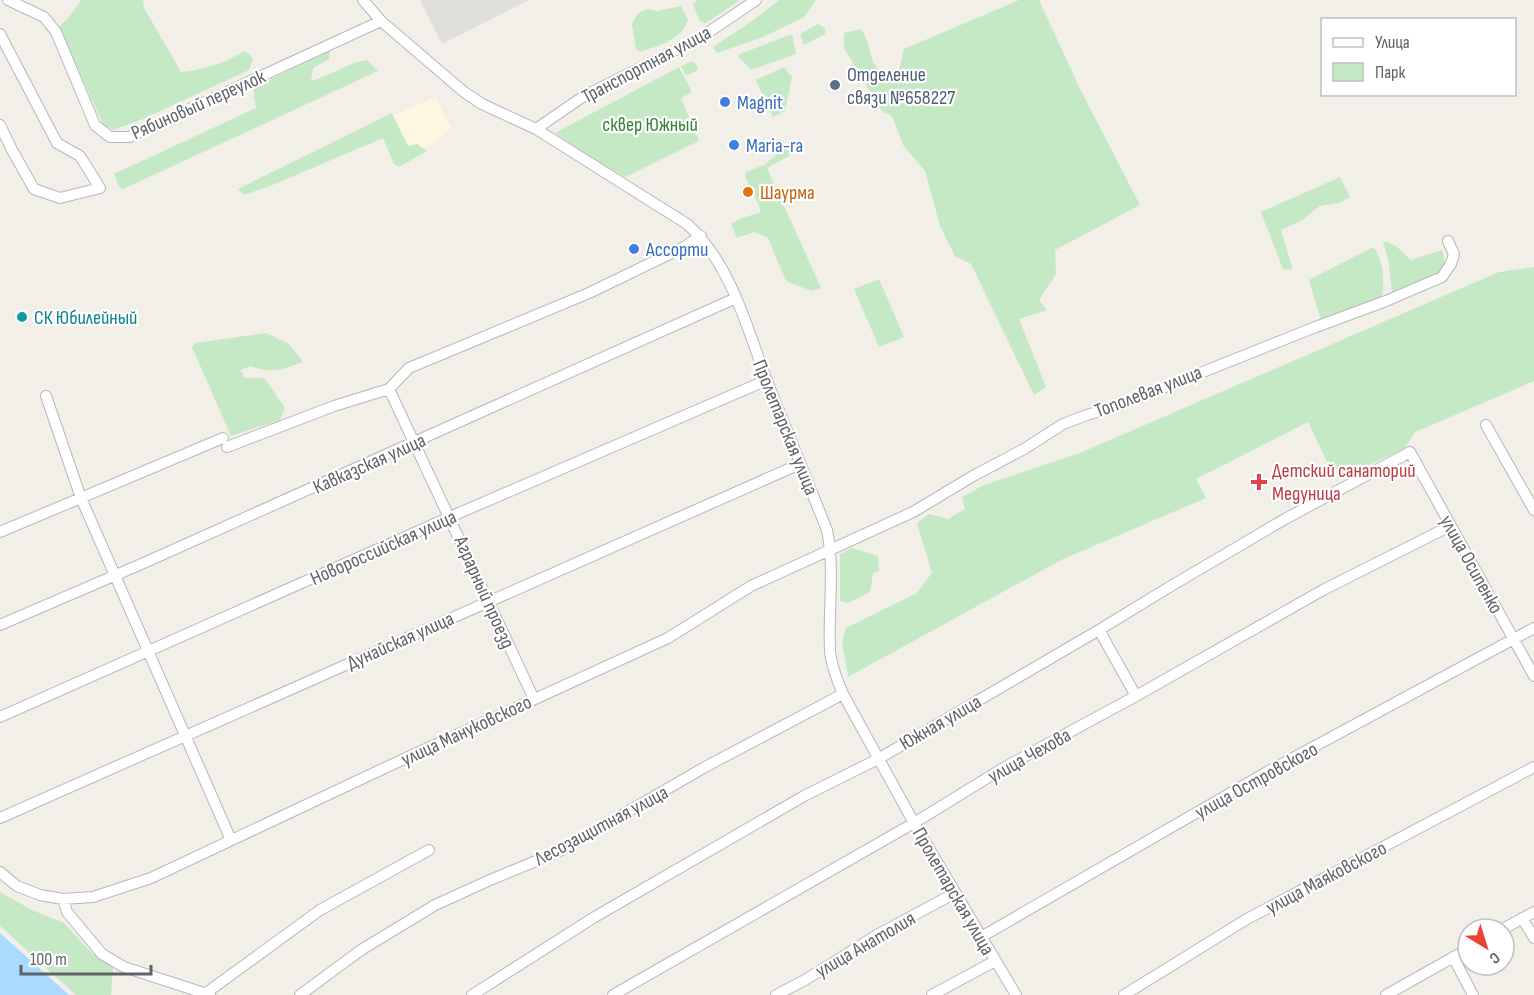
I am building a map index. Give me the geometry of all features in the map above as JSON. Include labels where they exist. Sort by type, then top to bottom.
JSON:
[{"type":"street","name":"Рябиновый переулок","points":[[8,0],[44,16],[56,32],[95,125],[110,137],[129,137],[381,21]]},
{"type":"street","name":"Пролетарская улица","points":[[363,0],[381,21],[464,92],[483,104],[536,129],[687,224],[700,236],[724,269],[827,530],[831,550],[830,652],[843,694],[914,823],[1016,995]]},
{"type":"street","name":"Транспортная улица","points":[[536,129],[584,96],[700,38],[756,0]]},
{"type":"street","points":[[0,34],[57,143],[80,156],[100,188],[60,198],[34,189],[0,125]]},
{"type":"street","points":[[0,532],[225,442],[389,388],[409,368],[592,291],[684,247],[700,236]]},
{"type":"street","name":"Тополевая улица","points":[[831,550],[913,512],[1024,449],[1063,424],[1087,414],[1120,405],[1313,328],[1386,302],[1442,277],[1451,264],[1454,254],[1448,241]]},
{"type":"street","name":"Кавказская улица","points":[[0,624],[736,298]]},
{"type":"street","name":"Новороссийская улица","points":[[0,717],[450,517],[767,380]]},
{"type":"street","name":"Аграрный проезд","points":[[389,388],[534,699]]},
{"type":"street","points":[[46,396],[81,498],[231,840]]},
{"type":"street","points":[[1486,425],[1534,510]]},
{"type":"street","name":"улица Осипенко","points":[[1410,452],[1534,676]]},
{"type":"street","name":"Южная улица","points":[[472,995],[594,918],[804,796],[878,759],[1285,519],[1410,452]]},
{"type":"street","name":"Дунайская улица","points":[[0,818],[800,464]]},
{"type":"street","name":"улица Чехова","points":[[613,995],[914,823],[1005,767],[1323,590],[1450,526]]},
{"type":"street","name":"улица Мануковского","points":[[0,872],[17,886],[40,895],[63,898],[93,897],[151,878],[668,638],[751,586],[831,550]]},
{"type":"street","name":"улица Островского","points":[[981,937],[1267,772],[1534,628]]},
{"type":"street","points":[[1099,630],[1136,696]]},
{"type":"street","name":"Лесозащитная улица","points":[[300,995],[361,950],[435,905],[558,852],[705,767],[843,694]]},
{"type":"street","name":"улица Маяковского","points":[[1124,995],[1247,919],[1534,767]]},
{"type":"street","points":[[63,898],[67,912],[102,954],[124,967],[208,994],[320,910],[429,850]]},
{"type":"street","name":"улица Анатолия","points":[[776,995],[805,980],[877,934],[955,893]]},
{"type":"street","points":[[1516,921],[1534,912]]},
{"type":"street","points":[[1522,918],[1534,939]]},
{"type":"street","points":[[1387,995],[1456,955]]},
{"type":"street","points":[[1453,957],[1473,995]]},
{"type":"street","points":[[932,995],[995,961]]},
{"type":"shaded area","points":[[420,0],[529,0],[442,44]]},
{"type":"shaded area","points":[[435,97],[451,127],[439,140],[403,158],[384,120]]},
{"type":"green space","points":[[81,0],[143,0],[144,8],[181,72],[214,65],[245,51],[253,58],[249,70],[143,119],[113,130],[103,124],[59,27]]},
{"type":"green space","points":[[697,0],[740,0],[704,23],[699,20],[693,4]]},
{"type":"green space","points":[[779,0],[816,0],[804,17],[763,37],[717,53],[713,47]]},
{"type":"green space","points":[[1019,0],[1039,0],[1079,87],[1140,205],[1055,250],[1056,274],[1039,300],[1047,310],[1019,319],[1046,387],[1034,395],[971,264],[955,256],[940,226],[925,171],[903,145],[892,116],[882,111],[844,48],[844,33],[861,29],[874,64],[886,75],[897,80],[904,49]]},
{"type":"green space","points":[[681,6],[688,20],[681,32],[653,48],[640,52],[636,49],[632,24],[638,13],[647,9],[657,11]]},
{"type":"green space","points":[[818,24],[825,28],[825,34],[804,45],[800,34]]},
{"type":"green space","points":[[792,34],[796,54],[751,70],[737,55]]},
{"type":"green space","points":[[330,50],[329,59],[313,68],[311,81],[367,60],[378,71],[123,189],[119,187],[114,174],[256,108],[253,88]]},
{"type":"green space","points":[[694,62],[698,68],[686,76],[681,66]]},
{"type":"green space","name":"сквер Южный","points":[[679,67],[692,92],[681,98],[699,141],[625,177],[555,133]]},
{"type":"green space","points":[[784,67],[792,77],[785,111],[773,117],[756,80]]},
{"type":"green space","points":[[392,113],[408,146],[417,144],[427,151],[399,167],[394,164],[383,138],[270,186],[244,195],[238,189]]},
{"type":"green space","points":[[786,147],[789,156],[767,168],[821,288],[812,291],[786,281],[768,238],[754,232],[737,238],[731,224],[759,213],[761,210],[745,176],[746,172],[764,165]]},
{"type":"green space","points":[[1340,177],[1350,197],[1339,203],[1320,206],[1302,220],[1281,230],[1293,270],[1283,269],[1261,212]]},
{"type":"green space","points":[[1386,241],[1397,247],[1411,260],[1442,250],[1446,265],[1437,275],[1392,292],[1388,258],[1383,242]]},
{"type":"green space","points":[[1373,247],[1377,252],[1382,271],[1382,296],[1321,320],[1309,280]]},
{"type":"green space","points":[[1534,267],[1534,381],[1415,432],[1405,448],[1342,478],[1329,466],[1308,422],[1196,479],[1206,498],[1061,560],[848,677],[842,642],[846,628],[917,593],[932,573],[917,523],[929,514],[948,519],[965,509],[962,497],[984,485],[1080,453],[1499,272]]},
{"type":"green space","points":[[879,279],[904,337],[879,347],[854,289]]},
{"type":"green space","points":[[266,333],[289,344],[303,362],[272,371],[251,366],[240,370],[245,378],[264,378],[285,408],[280,420],[231,436],[192,347],[195,343]]},
{"type":"green space","points":[[852,548],[878,556],[879,571],[873,573],[870,592],[848,603],[840,601],[840,554]]},
{"type":"green space","points":[[0,892],[32,910],[64,923],[93,954],[113,968],[111,995],[76,995],[0,926]]},
{"type":"water","points":[[0,933],[69,995],[0,995]]},
{"type":"place","name":"Отделение связи №658227","points":[[835,85]]},
{"type":"place","name":"Magnit","points":[[725,102]]},
{"type":"place","name":"Maria-ra","points":[[734,145]]},
{"type":"place","name":"Шаурма","points":[[748,192]]},
{"type":"place","name":"Ассорти","points":[[634,249]]},
{"type":"place","name":"СК Юбилейный","points":[[22,317]]},
{"type":"place","name":"Детский санаторий Медуница","points":[[1259,482]]}]
